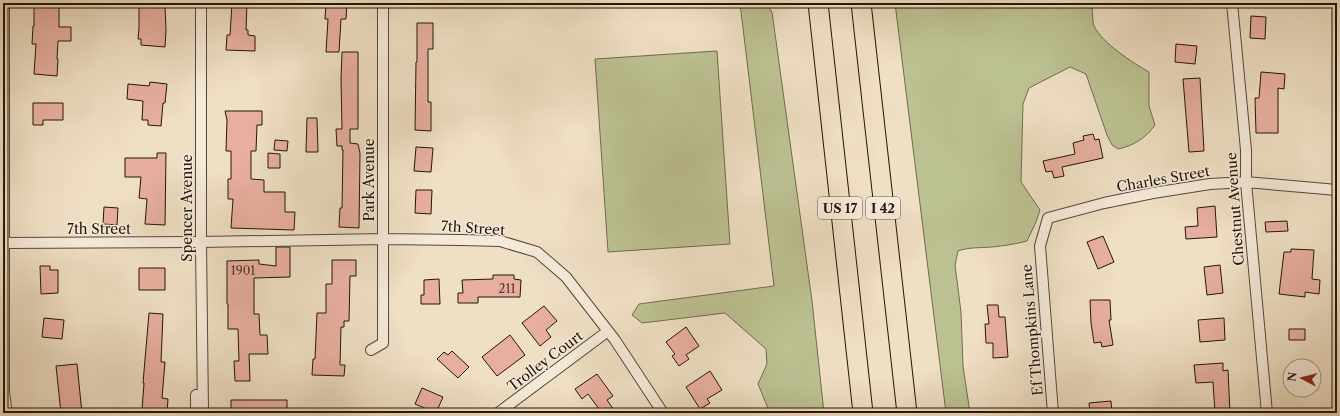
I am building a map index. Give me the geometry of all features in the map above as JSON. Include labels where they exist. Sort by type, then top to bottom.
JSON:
[{"type":"highway","name":"US 17","points":[[818,3],[863,413]]},
{"type":"highway","name":"I 42","points":[[861,3],[907,413]]},
{"type":"street","points":[[4,3],[4,404]]},
{"type":"street","name":"Spencer Avenue","points":[[194,3],[198,242],[203,413]]},
{"type":"street","name":"Spencer Avenue","points":[[196,413],[201,3]]},
{"type":"street","name":"Park Avenue","points":[[371,350],[383,343],[383,3]]},
{"type":"street","name":"Chestnut Avenue","points":[[1232,3],[1246,150],[1246,182],[1267,413]]},
{"type":"street","name":"Charles Street","points":[[1040,246],[1048,218],[1104,203],[1153,193],[1210,184],[1246,182],[1337,190]]},
{"type":"street","name":"7th Street","points":[[3,243],[384,239],[500,241],[537,252],[566,277],[608,331],[663,413]]},
{"type":"street","name":"Ef Thompkins Lane","points":[[1040,246],[1053,413]]},
{"type":"street","name":"Trolley Court","points":[[498,413],[608,331]]},
{"type":"green space","points":[[740,3],[766,3],[772,12],[812,301],[824,413],[770,413],[758,384],[767,364],[766,349],[725,313],[642,323],[632,315],[639,304],[774,286]]},
{"type":"green space","points":[[895,3],[1105,3],[1092,7],[1094,26],[1104,39],[1118,52],[1149,72],[1149,106],[1155,125],[1148,134],[1139,141],[1118,149],[1112,145],[1107,135],[1086,74],[1070,67],[1029,88],[1023,104],[1021,182],[1040,210],[1036,222],[1027,241],[992,247],[970,248],[958,251],[955,265],[961,312],[963,366],[970,413],[946,413]]},
{"type":"green space","points":[[717,51],[730,244],[608,252],[595,59]]},
{"type":"building","points":[[34,3],[59,3],[59,27],[71,27],[71,41],[58,41],[57,76],[34,74],[36,44],[32,44]]},
{"type":"building","points":[[232,3],[247,3],[246,30],[248,30],[248,35],[255,36],[255,51],[226,50],[227,35],[230,35]]},
{"type":"building","points":[[326,3],[347,3],[346,19],[341,19],[339,52],[326,52],[328,19],[325,19]]},
{"type":"building","points":[[165,5],[165,47],[141,45],[141,39],[138,39],[139,6]]},
{"type":"building","points":[[1251,16],[1266,17],[1265,39],[1250,38]]},
{"type":"building","points":[[417,23],[433,23],[433,49],[428,49],[428,102],[431,102],[431,131],[415,130]]},
{"type":"building","points":[[1176,44],[1197,46],[1195,64],[1175,62]]},
{"type":"building","points":[[342,52],[358,52],[358,129],[350,129],[350,143],[358,144],[360,153],[359,228],[339,227],[340,208],[342,208],[343,150],[342,146],[337,146],[336,129],[342,129]]},
{"type":"building","points":[[1261,72],[1285,74],[1284,89],[1278,88],[1278,133],[1256,133],[1255,98],[1259,98]]},
{"type":"building","points":[[1200,78],[1204,151],[1189,152],[1183,79]]},
{"type":"building","points":[[150,82],[167,84],[165,103],[163,103],[161,126],[148,125],[148,120],[142,120],[143,101],[127,99],[128,84],[149,86]]},
{"type":"building","points":[[33,103],[63,103],[63,120],[43,120],[43,125],[33,125]]},
{"type":"building","points":[[225,111],[262,111],[262,125],[257,125],[256,151],[251,151],[251,179],[264,180],[264,192],[285,192],[285,212],[295,212],[294,230],[231,228],[233,199],[228,199],[228,179],[231,179],[231,151],[226,151],[227,120]]},
{"type":"building","points":[[307,118],[317,118],[318,152],[306,152]]},
{"type":"building","points":[[1093,134],[1095,140],[1099,139],[1103,158],[1062,167],[1064,176],[1054,178],[1052,171],[1046,172],[1043,161],[1075,154],[1073,143],[1084,140],[1083,136]]},
{"type":"building","points":[[275,140],[288,141],[287,151],[274,150]]},
{"type":"building","points":[[416,147],[433,148],[431,172],[414,171]]},
{"type":"building","points":[[157,153],[166,153],[165,225],[145,224],[147,199],[139,198],[141,177],[125,177],[125,158],[157,158]]},
{"type":"building","points":[[268,153],[280,154],[280,168],[268,168]]},
{"type":"building","points":[[416,190],[432,190],[431,214],[415,213]]},
{"type":"building","points":[[1215,206],[1217,237],[1186,239],[1185,227],[1198,226],[1197,208]]},
{"type":"building","points":[[104,207],[118,208],[117,225],[103,224]]},
{"type":"building","points":[[1287,221],[1288,231],[1266,232],[1265,222]]},
{"type":"building","points":[[1103,236],[1114,262],[1098,269],[1087,242]]},
{"type":"building","points":[[276,247],[290,247],[290,277],[254,278],[254,314],[259,314],[260,335],[267,335],[268,354],[249,354],[250,381],[235,381],[234,361],[239,361],[238,329],[228,329],[227,261],[259,260],[259,264],[276,266]]},
{"type":"building","points":[[1291,249],[1314,250],[1312,279],[1320,280],[1319,294],[1305,292],[1305,297],[1279,294],[1284,252],[1291,252]]},
{"type":"building","points":[[332,260],[356,260],[356,276],[350,276],[349,321],[344,321],[344,327],[341,327],[340,365],[345,365],[344,376],[312,375],[313,359],[315,359],[317,313],[326,313],[326,284],[332,284]]},
{"type":"building","points":[[1220,265],[1223,293],[1207,295],[1204,267]]},
{"type":"building","points":[[40,266],[50,266],[50,270],[58,270],[58,293],[41,294]]},
{"type":"building","points":[[139,268],[165,268],[165,290],[139,290]]},
{"type":"building","points":[[493,275],[514,275],[514,279],[521,280],[520,297],[478,297],[478,303],[458,303],[458,293],[463,293],[462,280],[493,279]]},
{"type":"building","points":[[439,279],[440,304],[421,304],[421,295],[424,295],[424,280]]},
{"type":"building","points":[[1090,300],[1110,300],[1111,320],[1109,320],[1113,345],[1102,347],[1101,342],[1094,343]]},
{"type":"building","points":[[987,305],[998,305],[999,317],[1005,317],[1008,357],[993,358],[993,343],[986,343],[985,324],[989,324]]},
{"type":"building","points":[[544,306],[557,321],[546,330],[551,337],[540,346],[522,323]]},
{"type":"building","points":[[149,313],[163,314],[161,362],[165,362],[162,398],[168,399],[167,412],[142,410]]},
{"type":"building","points":[[44,318],[64,320],[62,339],[42,337]]},
{"type":"building","points":[[1224,318],[1225,340],[1200,342],[1198,320]]},
{"type":"building","points":[[686,327],[699,346],[686,355],[689,359],[679,366],[672,356],[675,354],[666,342]]},
{"type":"building","points":[[1289,329],[1305,329],[1305,340],[1289,340]]},
{"type":"building","points":[[510,335],[525,355],[497,376],[482,357]]},
{"type":"building","points":[[452,351],[469,367],[458,378],[437,359],[444,352],[448,355]]},
{"type":"building","points":[[1223,363],[1223,371],[1228,370],[1230,413],[1215,413],[1213,382],[1196,383],[1194,365]]},
{"type":"building","points":[[77,364],[82,413],[61,413],[56,366]]},
{"type":"building","points":[[710,371],[722,390],[707,399],[710,403],[700,409],[686,387]]},
{"type":"building","points":[[597,374],[613,396],[607,400],[616,413],[602,413],[588,394],[582,399],[575,389]]},
{"type":"building","points":[[422,388],[443,397],[436,413],[415,404]]},
{"type":"building","points":[[231,400],[287,400],[287,413],[231,413]]},
{"type":"building","points":[[1111,401],[1112,413],[1090,412],[1089,403]]}]
